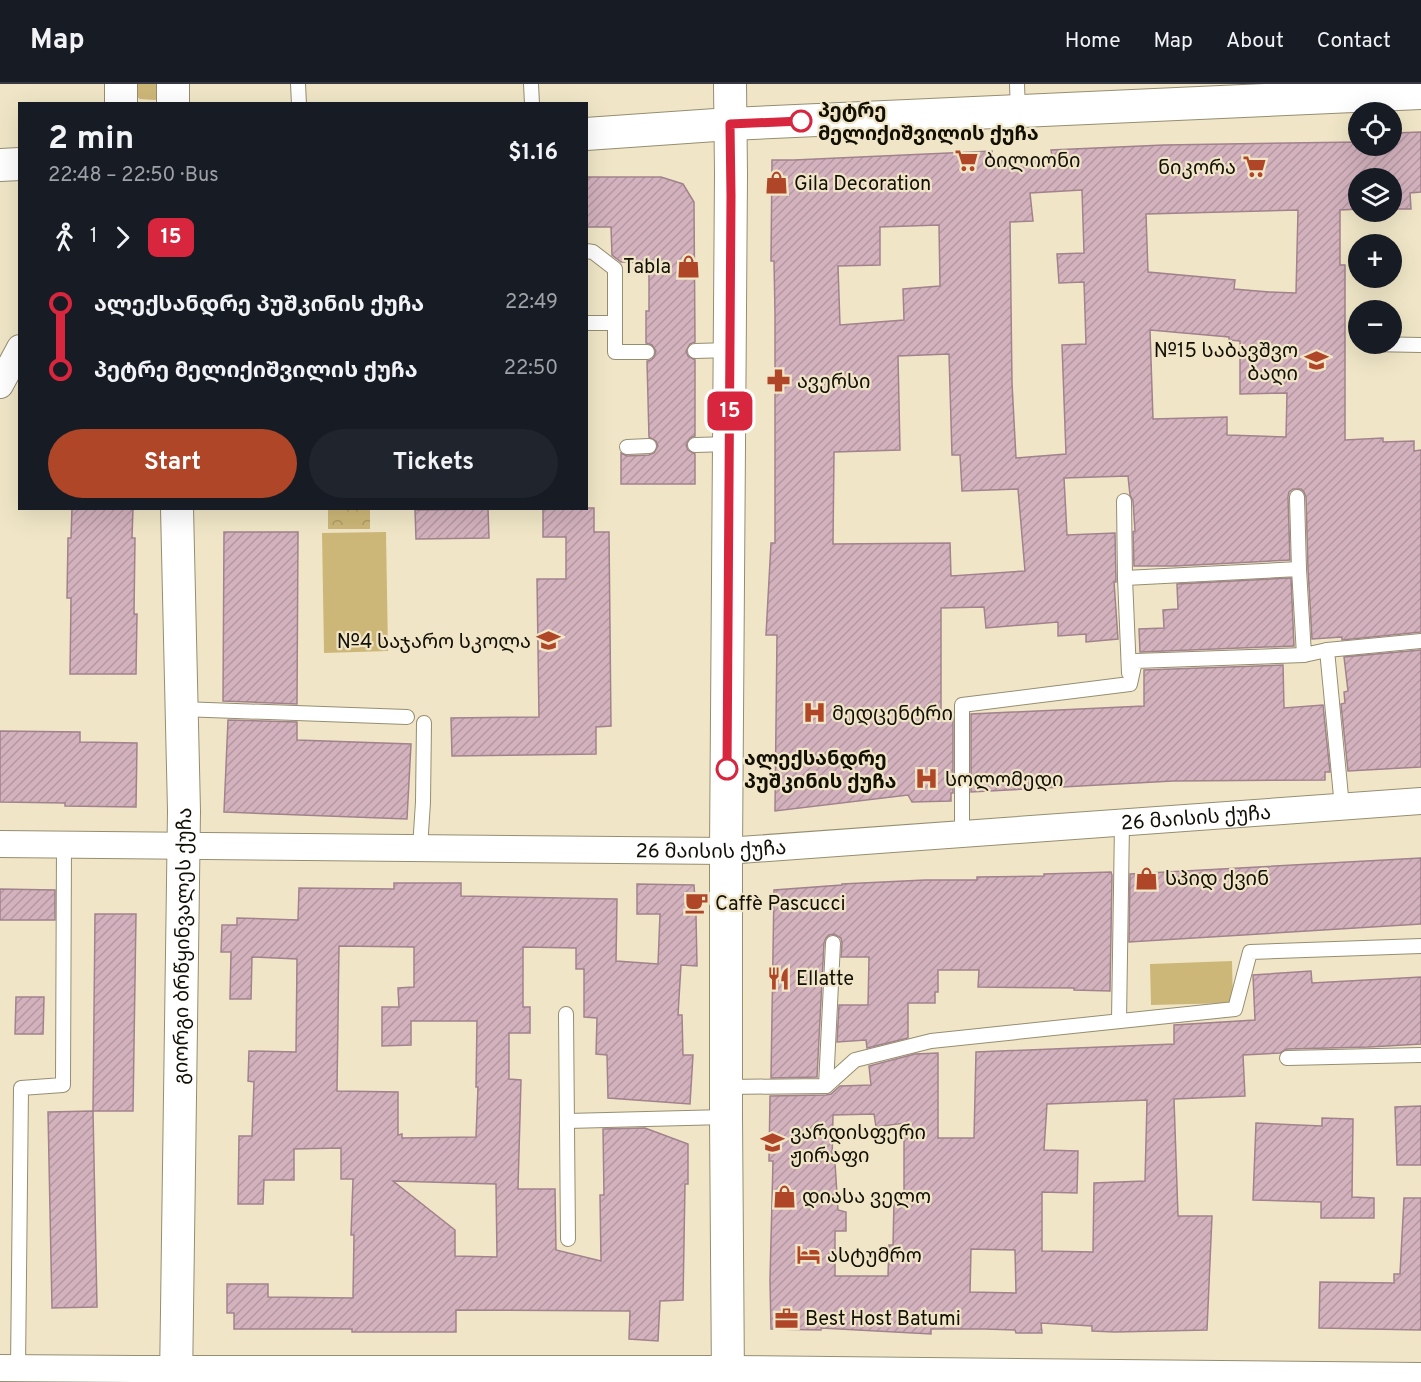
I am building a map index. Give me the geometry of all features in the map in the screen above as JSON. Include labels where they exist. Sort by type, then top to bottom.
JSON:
[{"type":"street","points":[[121,84],[121,102]]},
{"type":"street","points":[[173,84],[173,102]]},
{"type":"street","points":[[728,1375],[726,851],[730,84]]},
{"type":"street","points":[[588,134],[730,124],[1017,98],[1231,93],[1421,93]]},
{"type":"street","points":[[0,165],[18,164]]},
{"type":"street","points":[[0,385],[18,352]]},
{"type":"street","name":"გიორგი ბრწყინვალეს ქუჩა","points":[[176,1376],[184,811],[177,510]]},
{"type":"street","name":"26 მაისის ქუჩა","points":[[0,844],[726,851],[1421,801]]},
{"type":"street","points":[[9,1368],[176,1376],[728,1375],[1201,1378],[1421,1376]]},
{"type":"lane","points":[[298,84],[299,102]]},
{"type":"lane","points":[[531,84],[532,102]]},
{"type":"lane","points":[[588,251],[593,252],[615,269],[615,352],[646,352]]},
{"type":"lane","points":[[588,323],[615,323]]},
{"type":"lane","points":[[1402,345],[1421,345]]},
{"type":"lane","points":[[695,351],[730,350]]},
{"type":"lane","points":[[695,445],[729,444]]},
{"type":"lane","points":[[627,447],[649,446]]},
{"type":"lane","points":[[1297,497],[1304,655]]},
{"type":"lane","points":[[1124,501],[1130,684]]},
{"type":"lane","points":[[1125,578],[1299,569]]},
{"type":"lane","points":[[1130,684],[1135,661],[1304,655],[1327,650],[1421,641]]},
{"type":"lane","points":[[1327,650],[1342,807]]},
{"type":"lane","points":[[962,835],[962,705],[1130,684]]},
{"type":"lane","points":[[181,709],[407,717]]},
{"type":"lane","points":[[420,848],[424,723]]},
{"type":"lane","points":[[1119,1022],[1122,823]]},
{"type":"lane","points":[[9,1368],[21,1088],[63,1085],[64,845]]},
{"type":"lane","points":[[826,1086],[833,943]]},
{"type":"lane","points":[[567,1121],[726,1102],[826,1086],[855,1060],[931,1041],[1235,1009],[1250,951],[1421,946]]},
{"type":"lane","points":[[566,1014],[568,1239]]},
{"type":"lane","points":[[1287,1058],[1421,1055]]},
{"type":"green space","points":[[134,84],[162,84],[162,94],[155,100],[140,99],[134,94]]},
{"type":"green space","points":[[328,510],[370,510],[370,529],[328,529]]},
{"type":"green space","points":[[386,532],[388,651],[324,653],[322,533]]},
{"type":"green space","points":[[1232,961],[1233,1003],[1151,1005],[1150,964]]},
{"type":"building","points":[[1421,132],[1421,192],[1410,193],[1411,209],[1402,209],[1402,168],[1348,168],[1348,210],[1340,210],[1340,265],[1345,265],[1345,440],[1383,438],[1383,442],[1414,441],[1414,451],[1421,450],[1421,632],[1342,640],[1342,637],[1312,639],[1306,497],[1301,489],[1293,489],[1289,492],[1288,497],[1290,560],[1134,566],[1133,501],[1128,476],[1064,478],[1067,535],[1115,533],[1116,582],[1114,582],[1118,639],[1086,642],[1086,634],[1058,636],[1058,622],[986,628],[984,607],[941,608],[941,713],[953,715],[953,793],[951,793],[951,801],[912,802],[908,795],[775,811],[777,635],[766,635],[771,543],[775,543],[772,160],[992,151],[992,161],[1052,156],[1051,150],[1164,145],[1348,142],[1348,156],[1402,156],[1402,133]],"holes":[[[1082,190],[1084,253],[1057,254],[1059,283],[1084,282],[1086,344],[1062,345],[1066,454],[1016,458],[1012,383],[1010,222],[1033,221],[1030,193]],[[1298,210],[1296,293],[1234,289],[1235,280],[1148,272],[1146,214]],[[939,225],[940,286],[903,289],[904,320],[840,325],[838,266],[880,265],[880,227]],[[1150,330],[1229,337],[1229,340],[1240,341],[1240,394],[1287,393],[1286,437],[1227,435],[1227,417],[1153,419]],[[949,354],[952,455],[960,455],[962,491],[1018,489],[1025,571],[951,576],[950,543],[833,544],[834,452],[900,450],[898,356]]]},
{"type":"building","points":[[588,177],[661,177],[683,184],[694,202],[695,342],[690,344],[686,351],[688,356],[695,360],[695,436],[690,438],[686,445],[688,450],[695,454],[695,484],[621,484],[621,453],[627,456],[649,455],[654,453],[658,446],[656,441],[649,437],[647,361],[654,357],[656,351],[652,345],[646,343],[646,311],[649,311],[649,262],[621,262],[612,255],[611,227],[588,227]]},
{"type":"building","points":[[594,508],[594,532],[609,532],[611,726],[596,727],[596,754],[452,756],[451,718],[539,717],[537,579],[566,579],[566,537],[543,537],[543,510]]},
{"type":"building","points":[[72,510],[133,510],[134,614],[137,614],[136,674],[70,674],[71,598],[67,598],[68,538],[71,538]]},
{"type":"building","points":[[415,510],[488,510],[489,538],[416,539]]},
{"type":"building","points":[[224,532],[298,532],[297,704],[223,701]]},
{"type":"building","points":[[1291,578],[1294,646],[1140,652],[1139,629],[1164,628],[1163,610],[1178,609],[1177,584]]},
{"type":"building","points":[[1421,650],[1421,767],[1348,771],[1341,704],[1345,703],[1344,692],[1348,691],[1344,657]]},
{"type":"building","points":[[1283,665],[1284,708],[1323,705],[1330,772],[1325,772],[1325,780],[1173,781],[971,792],[971,714],[1144,706],[1144,670]]},
{"type":"building","points":[[228,720],[297,722],[297,740],[411,744],[407,819],[224,812]]},
{"type":"building","points":[[0,731],[80,732],[80,742],[137,743],[136,807],[0,802]]},
{"type":"building","points":[[1421,858],[1421,924],[1129,942],[1130,874]]},
{"type":"building","points":[[1111,872],[1110,991],[1074,990],[1074,988],[978,987],[979,970],[938,970],[938,992],[935,992],[935,1003],[908,1003],[908,1038],[867,1048],[866,1040],[837,1042],[839,1005],[868,1005],[869,957],[841,957],[841,938],[834,934],[829,935],[824,943],[817,1077],[771,1078],[774,890],[842,884],[977,880],[977,877]]},
{"type":"building","points":[[394,883],[461,883],[461,896],[617,899],[616,961],[658,964],[660,914],[637,914],[637,884],[694,885],[697,966],[681,965],[678,1015],[682,1015],[683,1055],[693,1055],[690,1104],[608,1098],[607,1055],[596,1054],[597,1018],[584,1017],[584,969],[576,969],[576,948],[523,947],[523,1007],[530,1007],[530,1033],[509,1033],[509,1079],[521,1080],[518,1189],[555,1189],[556,1250],[601,1261],[600,1195],[604,1195],[603,1129],[645,1128],[688,1144],[683,1300],[660,1301],[658,1341],[629,1339],[630,1311],[456,1310],[456,1332],[234,1329],[234,1313],[227,1313],[227,1284],[268,1284],[268,1297],[353,1298],[354,1235],[351,1235],[353,1179],[341,1179],[341,1148],[294,1149],[294,1180],[264,1180],[263,1204],[238,1204],[239,1136],[252,1136],[254,1082],[248,1081],[249,1051],[296,1052],[297,959],[252,957],[251,999],[230,999],[231,952],[221,952],[222,925],[237,925],[237,918],[298,920],[299,888],[394,889]],"holes":[[[339,946],[414,947],[414,987],[398,988],[399,1007],[382,1007],[382,1046],[411,1045],[411,1021],[477,1021],[476,1137],[402,1138],[402,1134],[398,1135],[398,1092],[337,1091]],[[393,1181],[496,1184],[497,1257],[455,1256],[455,1230]]]},
{"type":"building","points":[[0,889],[55,890],[55,920],[0,920]]},
{"type":"building","points":[[95,914],[136,914],[133,1111],[93,1111]]},
{"type":"building","points":[[1311,971],[1312,983],[1421,977],[1421,1044],[1287,1049],[1280,1053],[1243,1055],[1245,1096],[1174,1099],[1178,1216],[1212,1216],[1207,1330],[1115,1332],[1092,1331],[1092,1326],[1041,1323],[1042,1333],[1016,1333],[1015,1330],[985,1329],[931,1329],[931,1334],[821,1328],[821,1330],[771,1329],[773,1161],[769,1161],[770,1096],[826,1095],[831,1094],[840,1086],[871,1085],[869,1066],[915,1054],[938,1053],[938,1138],[974,1138],[976,1052],[1174,1044],[1174,1025],[1255,1020],[1253,975]],"holes":[[[1147,1100],[1145,1181],[1094,1183],[1093,1252],[1042,1251],[1042,1192],[1077,1193],[1078,1151],[1044,1150],[1047,1104]],[[874,1114],[876,1127],[904,1123],[904,1200],[894,1200],[893,1245],[889,1245],[888,1276],[835,1276],[835,1231],[846,1231],[846,1212],[838,1210],[835,1163],[832,1163],[833,1115]],[[971,1249],[1015,1250],[1016,1293],[970,1292]]]},
{"type":"building","points":[[16,997],[44,997],[43,1034],[15,1034]]},
{"type":"building","points":[[1421,1106],[1421,1165],[1397,1165],[1395,1107]]},
{"type":"building","points":[[93,1111],[97,1307],[52,1308],[48,1112]]},
{"type":"building","points":[[1322,1118],[1353,1119],[1352,1197],[1374,1198],[1374,1218],[1321,1218],[1321,1202],[1253,1200],[1256,1123],[1322,1126]]},
{"type":"building","points":[[1404,1198],[1421,1198],[1421,1330],[1319,1328],[1320,1282],[1394,1283],[1394,1274],[1400,1274]]},
{"type":"bus line","name":"15","points":[[727,769],[730,124],[801,121]]},
{"type":"place","name":"პეტრე მელიქიშვილის ქუჩა","points":[[801,121]]},
{"type":"place","name":"ბილიონი","points":[[966,160]]},
{"type":"place","name":"ნიკორა","points":[[1254,167]]},
{"type":"place","name":"Gila Decoration","points":[[776,183]]},
{"type":"place","name":"Tabla","points":[[689,266]]},
{"type":"place","name":"№15 საბავშვო ბაღი","points":[[1316,361]]},
{"type":"place","name":"ავერსი","points":[[779,381]]},
{"type":"place","name":"№4 საჯარო სკოლა","points":[[549,641]]},
{"type":"place","name":"მედცენტრი","points":[[814,713]]},
{"type":"place","name":"ალექსანდრე პუშკინის ქუჩა","points":[[727,769]]},
{"type":"place","name":"სოლომედი","points":[[927,779]]},
{"type":"place","name":"სპიდ ქვინ","points":[[1147,878]]},
{"type":"place","name":"Caffè Pascucci","points":[[697,903]]},
{"type":"place","name":"Ellatte","points":[[778,978]]},
{"type":"place","name":"ვარდისფერი ჟირაფი","points":[[772,1143]]},
{"type":"place","name":"დიასა ველო","points":[[784,1196]]},
{"type":"place","name":"ასტუმრო","points":[[809,1255]]},
{"type":"place","name":"Best Host Batumi","points":[[787,1318]]}]
